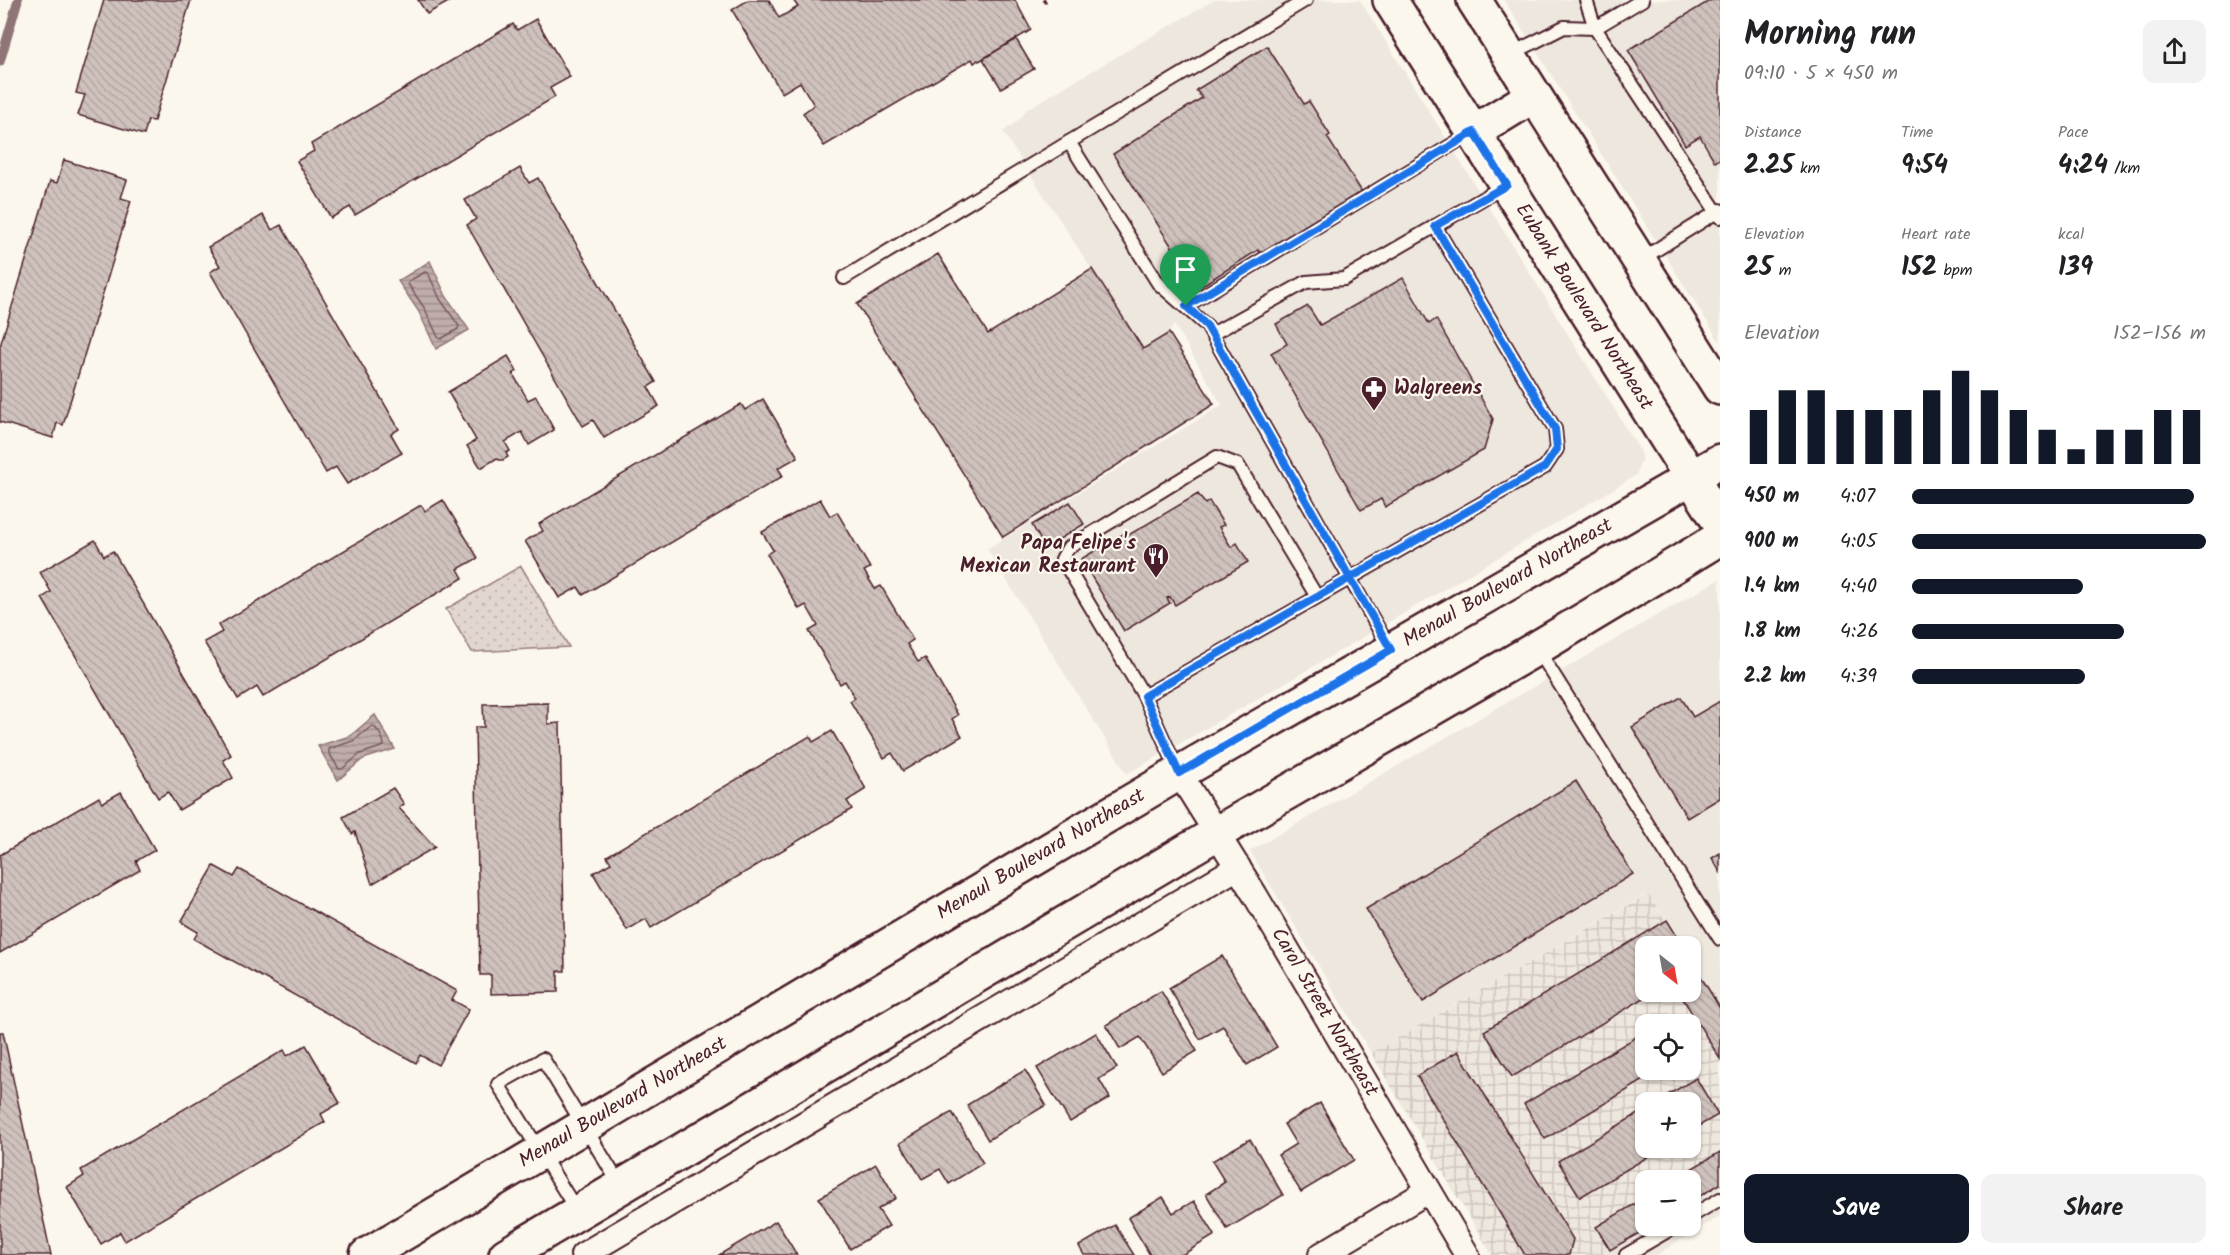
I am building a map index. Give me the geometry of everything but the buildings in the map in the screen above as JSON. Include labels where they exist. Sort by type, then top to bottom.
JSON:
[{"type":"main road","name":"Eubank Boulevard Northeast","points":[[1390,0],[1720,523]]},
{"type":"main road","points":[[1474,0],[1720,388]]},
{"type":"main road","points":[[1474,132],[1533,96]]},
{"type":"main road","name":"Menaul Boulevard Northeast","points":[[367,1255],[1179,773],[1720,460]]},
{"type":"main road","points":[[506,1255],[1720,538]]},
{"type":"street","name":"Carol Street Northeast","points":[[1179,773],[1238,867],[1467,1255]]},
{"type":"street","points":[[583,1255],[1238,867]]},
{"type":"street","points":[[1321,1255],[1428,1191]]},
{"type":"lane","points":[[843,278],[1306,0]]},
{"type":"lane","points":[[1586,0],[1595,28],[1719,213],[1639,261]]},
{"type":"lane","points":[[1508,55],[1564,27],[1595,28],[1642,0]]},
{"type":"lane","points":[[1186,306],[1474,132]]},
{"type":"lane","points":[[1069,142],[1158,283],[1207,326],[1391,650]]},
{"type":"lane","points":[[1212,334],[1306,282],[1344,279],[1507,185]]},
{"type":"lane","points":[[1144,696],[1545,467],[1557,449],[1555,429],[1435,226]]},
{"type":"lane","points":[[1179,773],[1144,696],[1062,559],[1068,549],[1217,457],[1238,465],[1317,597]]},
{"type":"lane","points":[[1537,648],[1720,939]]},
{"type":"lane","points":[[578,1212],[498,1084],[543,1059],[621,1186]]},
{"type":"lane","points":[[1701,1211],[1720,1200]]},
{"type":"lane","points":[[1626,1255],[1659,1236]]},
{"type":"shaded area","points":[[1214,0],[1360,0],[1641,452],[1641,461],[1636,475],[1612,490],[1127,774],[987,549],[1222,405],[1174,324],[1169,333],[1143,349],[1003,132],[1020,119],[1027,109]]},
{"type":"shaded area","points":[[1504,0],[1720,0],[1720,342]]},
{"type":"shaded area","points":[[521,566],[569,647],[472,652],[446,609]]},
{"type":"shaded area","points":[[1720,579],[1720,1008],[1701,976],[1701,936],[1677,936],[1647,894],[1371,1053],[1250,851]]},
{"type":"shaded area","points":[[1648,894],[1676,936],[1635,936],[1635,1002],[1701,1002],[1701,976],[1720,1008],[1720,1184],[1701,1181],[1701,1170],[1635,1170],[1635,1235],[1601,1255],[1492,1255],[1371,1053]]},
{"type":"shaded area","points":[[1720,1184],[1720,1216],[1701,1228],[1701,1196]]},
{"type":"shaded area","points":[[1635,1235],[1687,1236],[1656,1255],[1601,1255]]},
{"type":"water","points":[[430,261],[446,296],[469,330],[436,349],[419,312],[398,281]]},
{"type":"water","points":[[375,715],[395,749],[363,759],[338,780],[318,746],[350,736]]},
{"type":"waterway","points":[[0,62],[18,0]]},
{"type":"place","name":"Walgreens","points":[[1374,412]]},
{"type":"place","name":"Papa Felipe's Mexican Restaurant","points":[[1156,579]]},
{"type":"route","points":[[1186,306],[1207,326],[1350,578],[1144,696],[1179,773],[1391,650],[1350,578],[1545,467],[1557,449],[1555,429],[1435,226],[1507,185],[1474,132],[1186,306]]}]
